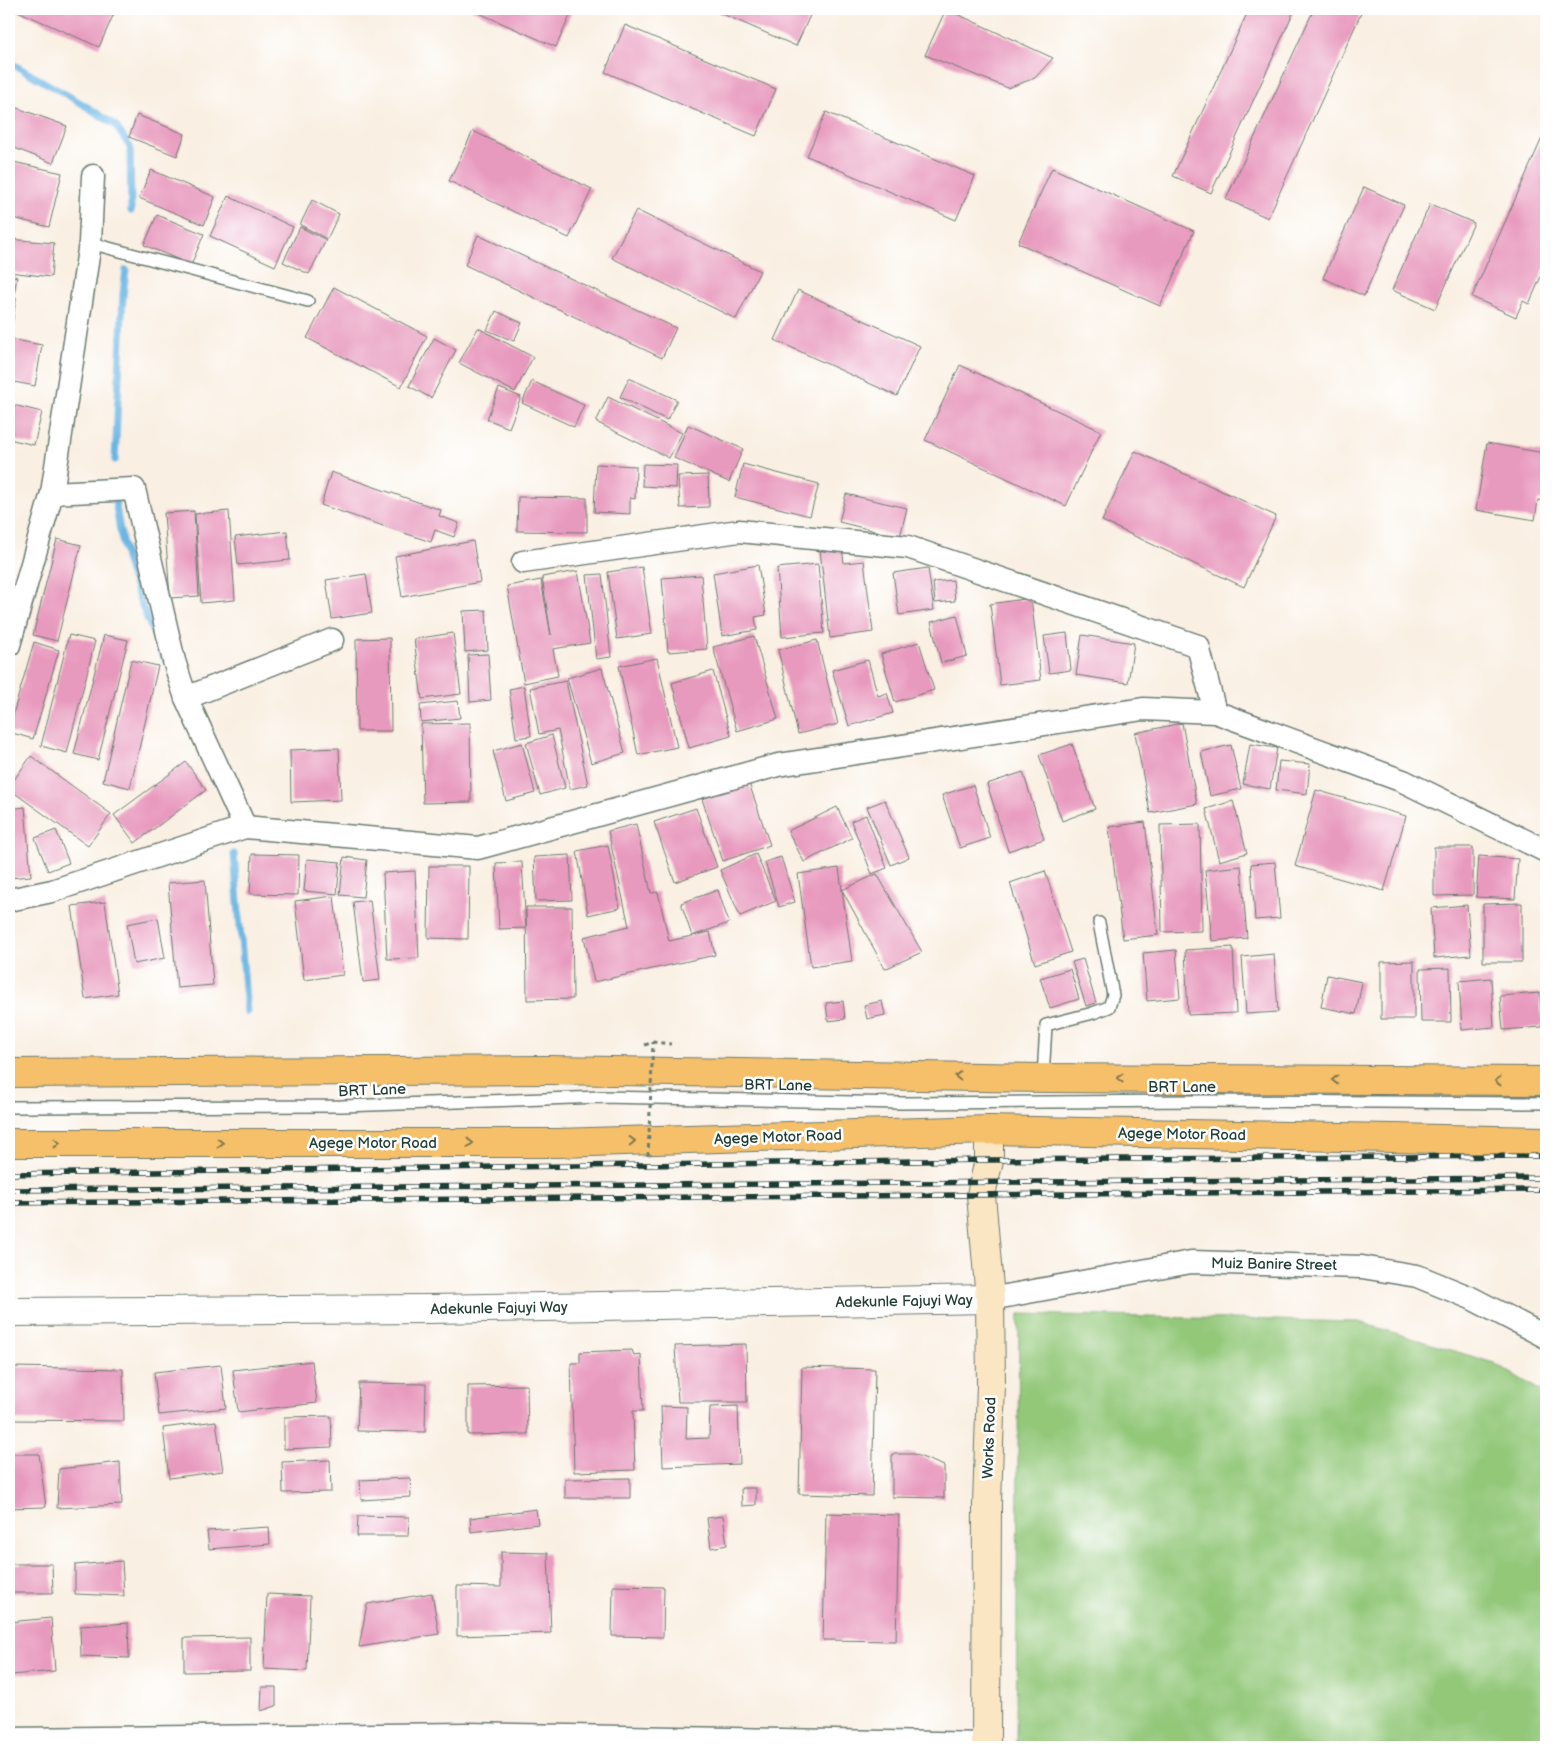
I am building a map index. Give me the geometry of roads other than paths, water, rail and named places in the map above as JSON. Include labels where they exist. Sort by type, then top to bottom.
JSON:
[{"type":"highway","points":[[9,1073],[550,1070],[1043,1078],[1546,1082]]},
{"type":"highway","name":"Agege Motor Road","points":[[9,1142],[558,1143],[989,1130],[1546,1141]]},
{"type":"main road","name":"Works Road","points":[[986,1745],[987,1504],[991,1384],[990,1299],[981,1195],[989,1160],[989,1130]]},
{"type":"street","points":[[9,646],[52,493],[90,243],[93,176]]},
{"type":"street","points":[[52,493],[134,490],[174,661],[186,698],[245,827]]},
{"type":"street","points":[[523,562],[739,531],[908,547],[1198,646],[1215,712]]},
{"type":"street","points":[[186,698],[332,640]]},
{"type":"street","points":[[9,900],[52,891],[245,827],[478,848],[778,765],[1143,710],[1215,712],[1403,781],[1546,851]]},
{"type":"street","name":"Muiz Banire Street","points":[[990,1299],[1191,1262],[1362,1266],[1417,1276],[1471,1298],[1546,1337]]},
{"type":"street","name":"Adekunle Fajuyi Way","points":[[9,1312],[448,1309],[990,1299]]},
{"type":"street","points":[[9,1739],[467,1734],[986,1745]]},
{"type":"lane","points":[[90,243],[308,301]]},
{"type":"lane","points":[[1043,1078],[1046,1025],[1093,1013],[1109,1006],[1113,995],[1099,923]]},
{"type":"lane","name":"BRT Lane","points":[[9,1107],[342,1106],[601,1096],[902,1103],[1211,1101],[1546,1103]]},
{"type":"waterway","points":[[9,62],[81,103],[115,125],[130,147],[131,211]]},
{"type":"waterway","points":[[115,460],[123,295],[126,270]]},
{"type":"waterway","points":[[114,493],[128,566],[163,656]]},
{"type":"waterway","points":[[234,854],[247,1012]]},
{"type":"railway","points":[[9,1174],[989,1160],[1546,1156]]},
{"type":"railway","points":[[9,1190],[1546,1178]]},
{"type":"railway","points":[[9,1203],[1546,1190]]}]
